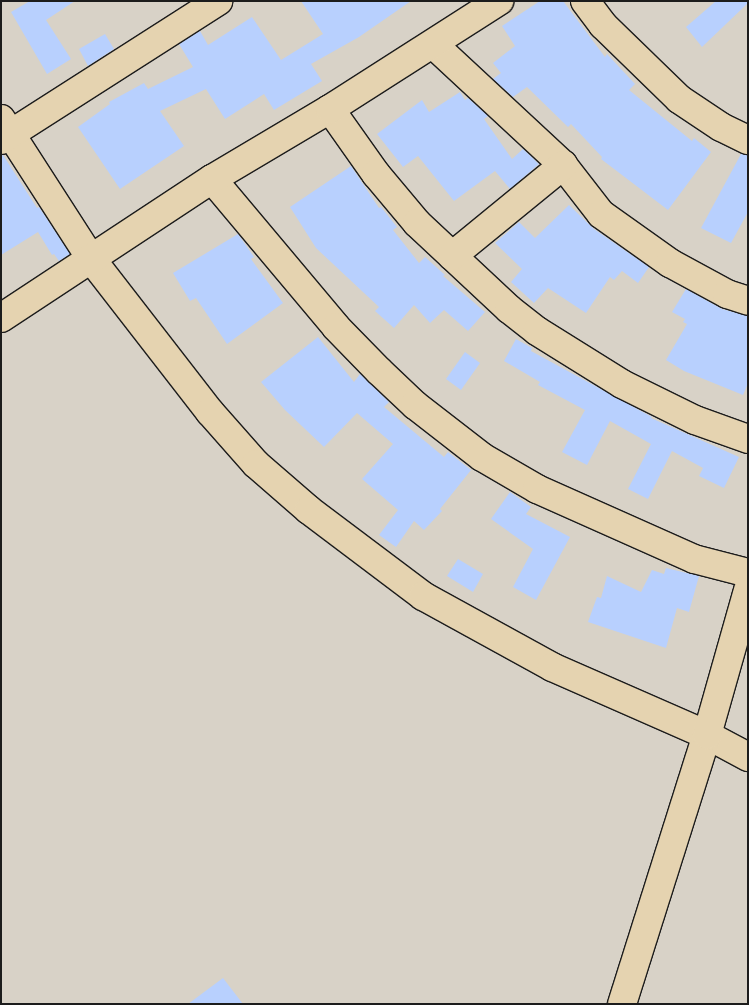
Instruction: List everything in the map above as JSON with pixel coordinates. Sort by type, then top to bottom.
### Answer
[{"type":"street","points":[[218,1],[4,131],[92,260],[210,412],[256,464],[366,556],[423,596],[552,667],[707,735],[748,757]]},
{"type":"street","points":[[1,318],[92,260],[212,179],[434,45],[500,1]]},
{"type":"street","points":[[586,1],[603,25],[679,98],[721,127],[748,140]]},
{"type":"street","points":[[434,45],[563,165],[602,214],[670,263],[727,294],[748,301]]},
{"type":"street","points":[[330,109],[397,199],[452,256],[509,309],[537,331],[614,379],[695,420],[748,438]]},
{"type":"street","points":[[452,256],[563,165]]},
{"type":"street","points":[[212,179],[336,327],[415,405],[482,458],[537,488],[694,559],[748,573]]},
{"type":"street","points":[[622,1004],[707,735],[748,590]]},
{"type":"building","points":[[30,1],[75,1],[46,20],[71,59],[47,74],[11,12]]},
{"type":"building","points":[[301,1],[411,1],[359,37],[311,64],[322,81],[274,110],[264,94],[225,119],[206,89],[160,111],[184,146],[120,189],[78,127],[110,104],[109,102],[144,83],[148,89],[193,67],[179,44],[200,31],[208,45],[252,17],[281,60],[323,34]]},
{"type":"building","points":[[540,1],[563,1],[605,57],[607,54],[635,84],[629,90],[692,141],[694,138],[711,152],[668,210],[601,159],[602,157],[571,124],[568,127],[527,87],[513,97],[493,79],[501,73],[493,63],[515,46],[502,26]]},
{"type":"building","points":[[716,1],[748,1],[748,3],[702,47],[686,27]]},
{"type":"building","points":[[105,34],[114,49],[88,66],[79,49]]},
{"type":"building","points":[[460,92],[465,100],[468,98],[488,116],[484,119],[512,159],[523,149],[539,164],[510,189],[495,171],[454,201],[418,156],[403,167],[377,134],[422,100],[429,112]]},
{"type":"building","points":[[741,154],[748,155],[748,212],[731,243],[701,228]]},
{"type":"building","points":[[3,155],[37,208],[39,207],[70,254],[59,261],[54,254],[52,255],[38,232],[1,255],[1,156]]},
{"type":"building","points":[[351,166],[379,208],[381,207],[397,227],[393,230],[419,263],[425,257],[445,275],[443,276],[485,312],[468,331],[444,310],[430,323],[414,305],[394,328],[375,311],[379,307],[316,248],[290,207]]},
{"type":"building","points":[[569,205],[594,229],[649,267],[638,283],[622,271],[614,280],[610,277],[586,313],[548,288],[534,303],[511,282],[522,269],[495,243],[519,222],[535,238]]},
{"type":"building","points":[[238,234],[254,257],[251,259],[283,303],[227,344],[196,298],[190,301],[173,273]]},
{"type":"building","points":[[686,289],[722,309],[748,316],[748,383],[743,395],[684,371],[666,360],[687,324],[683,322],[685,319],[672,312]]},
{"type":"building","points":[[318,337],[354,382],[360,374],[389,402],[384,407],[444,457],[448,452],[471,470],[440,509],[442,511],[424,530],[414,521],[396,547],[379,535],[398,510],[362,479],[393,444],[357,413],[324,447],[285,410],[261,382]]},
{"type":"building","points":[[516,339],[532,348],[531,351],[651,418],[739,457],[724,488],[699,476],[703,468],[672,451],[648,499],[628,489],[651,444],[610,421],[587,465],[562,452],[585,410],[538,385],[540,382],[504,361]]},
{"type":"building","points":[[465,352],[480,363],[461,390],[446,379]]},
{"type":"building","points":[[510,492],[531,507],[526,514],[570,537],[536,600],[513,587],[533,549],[491,519]]},
{"type":"building","points":[[458,559],[483,574],[473,592],[447,576]]},
{"type":"building","points":[[666,568],[699,576],[689,612],[677,608],[666,648],[588,622],[597,597],[601,598],[607,576],[641,592],[652,570],[664,574]]},
{"type":"building","points":[[223,978],[243,1004],[188,1004]]}]
